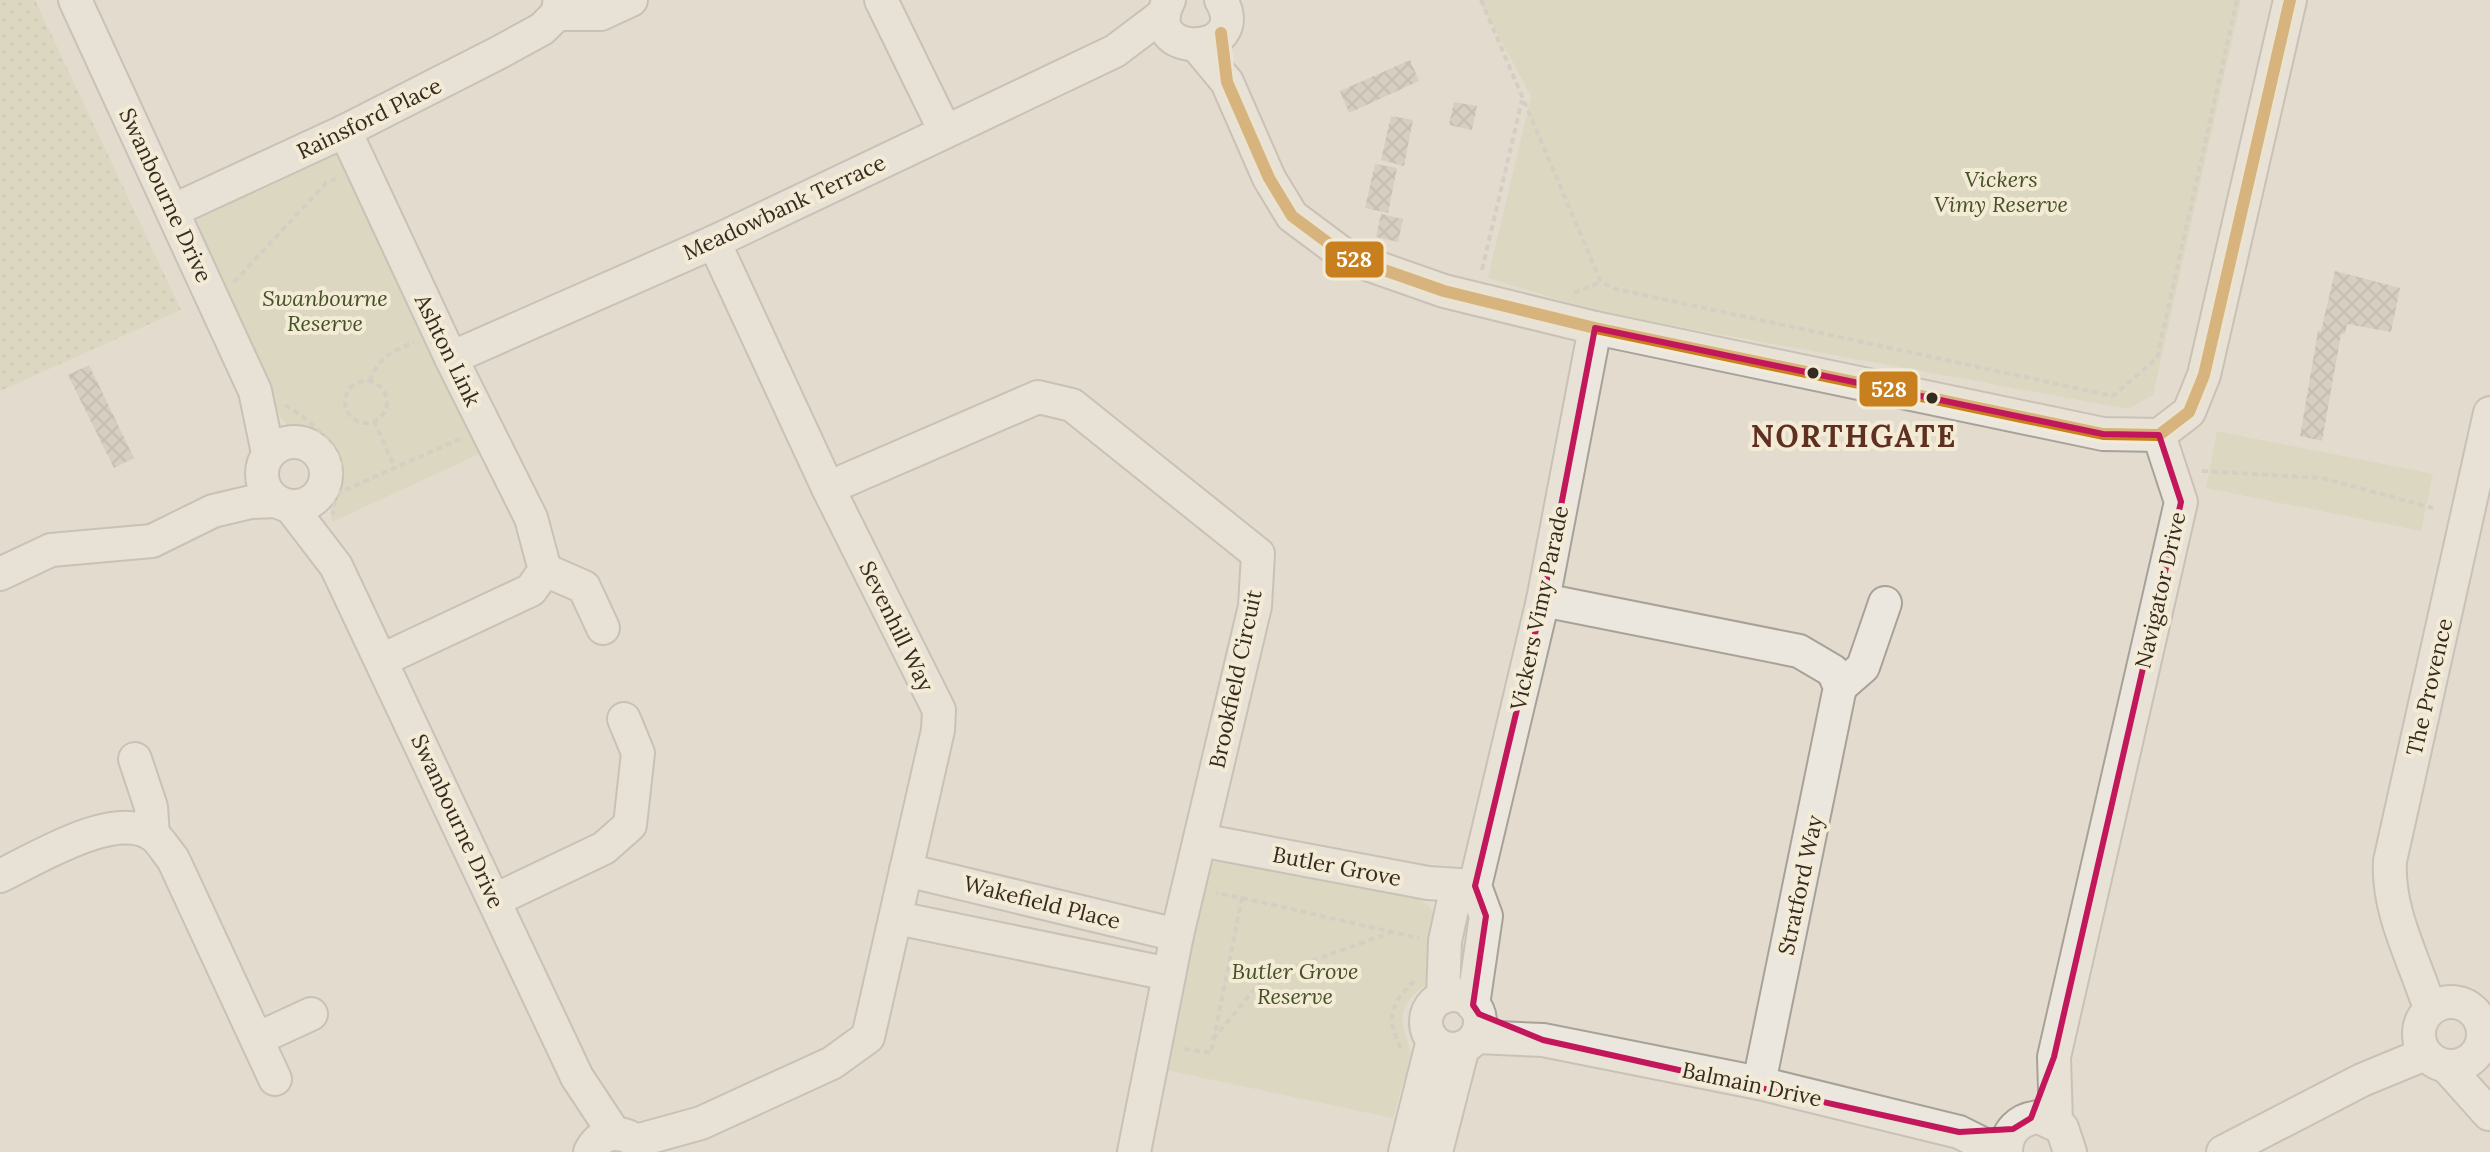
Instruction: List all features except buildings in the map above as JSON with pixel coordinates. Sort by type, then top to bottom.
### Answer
[{"type":"street","name":"Swanbourne Drive","points":[[75,0],[174,210],[267,396],[273,454]]},
{"type":"street","name":"Rainsford Place","points":[[174,210],[345,131],[542,29],[559,7],[601,14],[631,0]]},
{"type":"street","points":[[881,0],[945,131]]},
{"type":"street","points":[[1202,18],[1269,178],[1292,216],[1347,257],[1444,291],[1595,328],[2103,434],[2159,435],[2189,412],[2204,375],[2290,0]]},
{"type":"street","name":"Meadowbank Terrace","points":[[451,358],[714,242],[1115,51],[1202,18]]},
{"type":"street","name":"Ashton Link","points":[[345,131],[451,358],[531,518],[545,570]]},
{"type":"street","name":"Sevenhill Way","points":[[623,1145],[701,1123],[832,1063],[868,1037],[938,730],[939,710],[828,488],[714,242]]},
{"type":"street","name":"Vickers Vimy Parade","points":[[1436,1152],[1486,916],[1475,886],[1543,600],[1595,328]]},
{"type":"street","name":"Brookfield Circuit","points":[[828,488],[1038,397],[1072,405],[1258,554],[1255,606],[1177,935],[1134,1152]]},
{"type":"street","name":"The Provence","points":[[2489,1115],[2458,1029],[2414,959],[2393,905],[2389,885],[2390,861],[2475,549],[2490,413]]},
{"type":"street","name":"Navigator Drive","points":[[2042,1139],[2054,1057],[2181,502],[2159,435]]},
{"type":"street","points":[[0,574],[51,550],[152,541],[213,511],[251,502],[305,499],[326,474],[319,453],[311,445],[273,454],[213,511]]},
{"type":"street","points":[[273,454],[264,487],[305,499]]},
{"type":"street","name":"Swanbourne Drive","points":[[305,499],[577,1077],[623,1145]]},
{"type":"street","points":[[382,660],[531,590],[545,570],[584,587],[603,628]]},
{"type":"street","points":[[1543,600],[1799,651],[1833,671],[1840,687],[1863,667],[1885,603]]},
{"type":"street","name":"Stratford Way","points":[[1759,1083],[1840,687]]},
{"type":"street","points":[[495,900],[604,848],[630,825],[638,753],[624,719]]},
{"type":"street","points":[[135,759],[151,807],[153,835]]},
{"type":"street","points":[[0,876],[102,830],[130,827],[153,835],[173,859],[275,1079]]},
{"type":"street","name":"Butler Grove","points":[[1200,840],[1428,883],[1475,886]]},
{"type":"street","name":"Wakefield Place","points":[[906,870],[1177,935]]},
{"type":"street","name":"Vickers Vimy Parade","points":[[1405,1152],[1461,1023],[1445,941],[1453,904],[1475,886]]},
{"type":"street","name":"Wakefield Place","points":[[897,918],[1169,974]]},
{"type":"street","points":[[257,1039],[311,1014]]},
{"type":"street","name":"Balmain Drive","points":[[1461,1023],[1759,1083],[1959,1132],[2042,1139]]},
{"type":"street","points":[[2223,1152],[2458,1029]]},
{"type":"path","points":[[1481,0],[1601,282],[1616,289],[2113,396],[2157,358],[2237,0]]},
{"type":"path","points":[[1481,273],[1522,97]]},
{"type":"path","points":[[227,289],[326,183],[347,173]]},
{"type":"path","points":[[1574,293],[1601,282]]},
{"type":"path","points":[[370,382],[375,365],[383,356],[424,338]]},
{"type":"path","points":[[370,382],[380,387],[386,399],[384,412],[374,421],[355,420],[345,403],[354,385],[370,382]]},
{"type":"path","points":[[267,396],[306,416],[326,439],[342,468],[305,499]]},
{"type":"path","points":[[374,421],[395,468]]},
{"type":"path","points":[[305,499],[395,468],[470,434]]},
{"type":"path","points":[[2202,471],[2322,478],[2433,508]]},
{"type":"path","points":[[305,499],[332,513],[336,522]]},
{"type":"path","points":[[1207,891],[1445,941]]},
{"type":"path","points":[[1155,1043],[1211,1053],[1242,898]]},
{"type":"path","points":[[1213,1039],[1258,985],[1270,976],[1392,932]]},
{"type":"path","points":[[1400,1062],[1403,1050],[1390,1027],[1396,998],[1416,978]]},
{"type":"highlighted area","points":[[1595,328],[2103,434],[2159,435],[2181,502],[2054,1057],[2031,1118],[2013,1129],[1959,1132],[1543,1040],[1479,1014],[1473,1005],[1486,916],[1475,886],[1543,600]]},
{"type":"green space","points":[[0,0],[35,0],[181,310],[0,391]]},
{"type":"green space","name":"Vickers Vimy Reserve","points":[[1479,0],[2241,0],[2153,395],[2128,409],[1599,312],[1488,278],[1531,96]]},
{"type":"green space","name":"Swanbourne Reserve","points":[[331,151],[346,157],[486,451],[332,522],[331,457],[318,440],[289,426],[281,418],[195,234],[197,213]]},
{"type":"green space","points":[[2217,431],[2433,474],[2421,531],[2206,488]]},
{"type":"green space","name":"Butler Grove Reserve","points":[[1217,860],[1417,897],[1430,907],[1435,917],[1428,983],[1406,1005],[1403,1015],[1414,1073],[1403,1082],[1393,1118],[1161,1069],[1209,866]]},
{"type":"transit line","name":"528","points":[[2159,435],[2189,412],[2204,375],[2290,0]]},
{"type":"transit line","name":"528","points":[[1221,33],[1227,82],[1269,178],[1292,216],[1347,257],[1444,291],[1595,328],[2103,434],[2159,435]]},
{"type":"district","name":"NORTHGATE","points":[[1854,436]]}]
